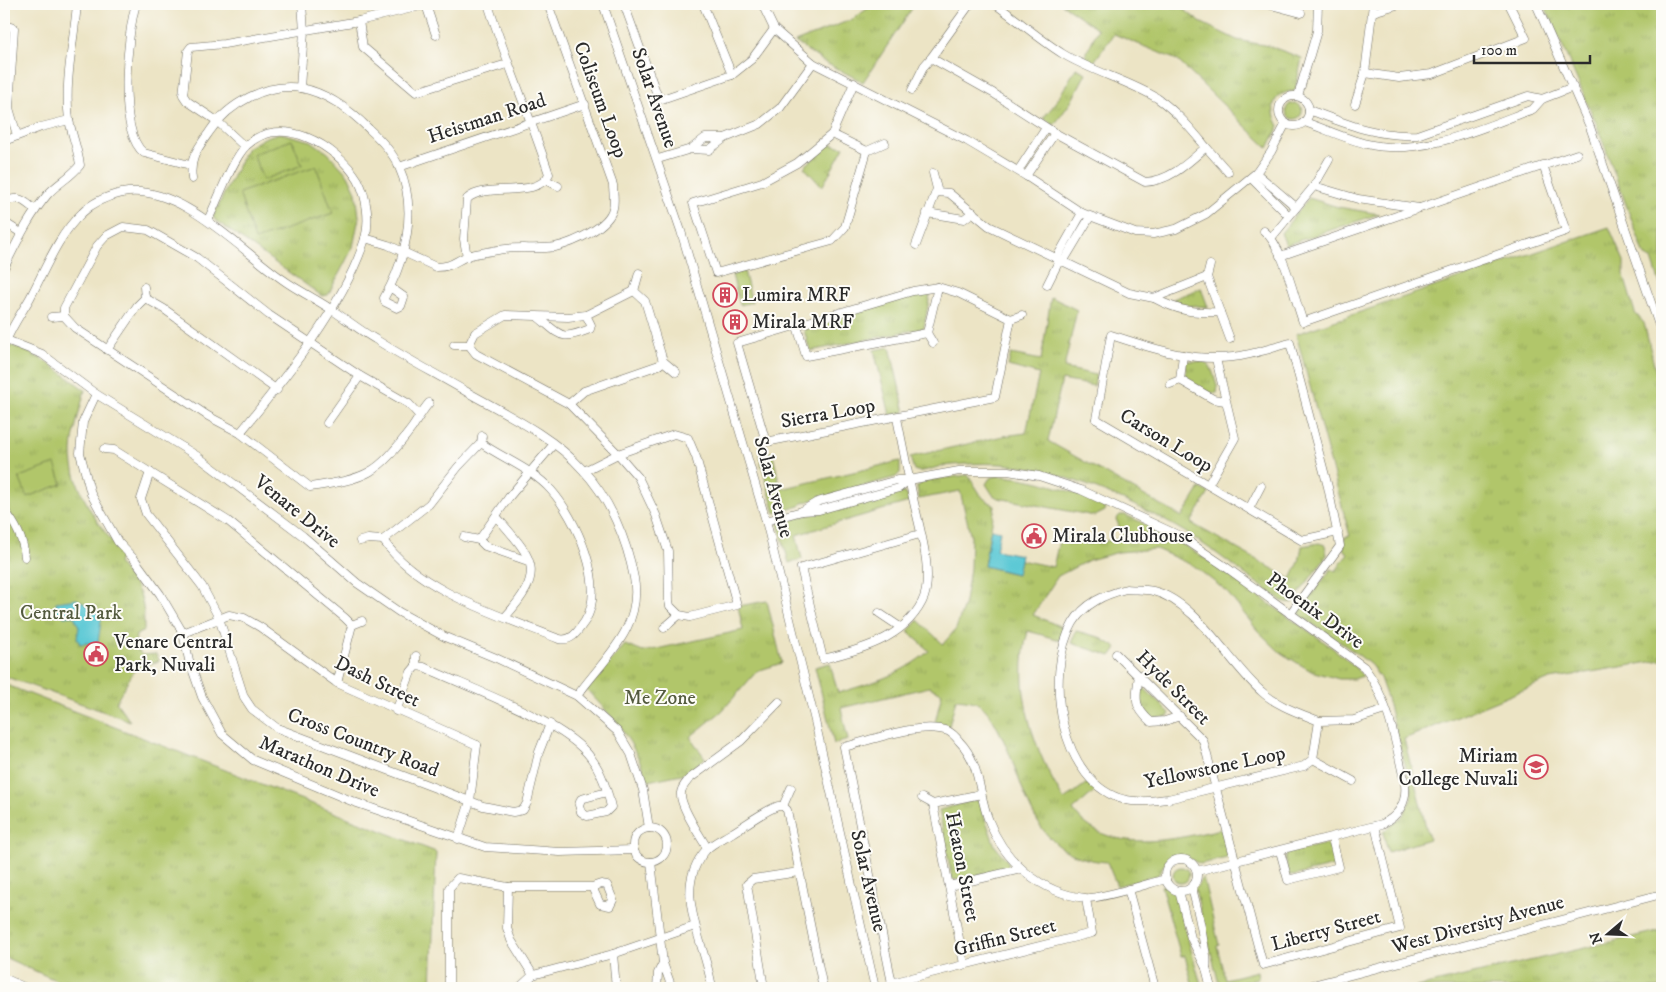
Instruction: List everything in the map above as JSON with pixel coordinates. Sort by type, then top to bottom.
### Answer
[{"type":"street","points":[[4,268],[21,233],[35,210],[49,193],[80,165],[70,120],[70,60],[78,4]]},
{"type":"street","points":[[136,4],[128,46],[126,98],[130,125],[139,150],[144,153],[190,164]]},
{"type":"street","points":[[300,88],[304,30],[302,4]]},
{"type":"street","points":[[245,147],[217,121],[186,101],[183,95],[188,51],[191,47],[224,44],[359,21],[428,4],[436,36]]},
{"type":"street","points":[[365,238],[404,252],[436,267],[456,264],[467,256],[464,239],[467,199],[470,196],[492,191],[533,187],[546,180],[548,174],[531,122],[507,64],[488,4]]},
{"type":"street","name":"Coliseum Loop","points":[[467,256],[498,250],[556,246],[579,239],[598,228],[613,210],[613,185],[548,4]]},
{"type":"street","name":"Solar Avenue","points":[[603,4],[658,159],[707,316],[766,521],[816,721],[875,988]]},
{"type":"street","points":[[624,4],[659,100],[732,75],[752,59],[774,29]]},
{"type":"street","points":[[703,4],[732,75]]},
{"type":"street","points":[[762,4],[774,29],[813,63],[959,137],[1026,176],[1082,214],[1135,233],[1154,234],[1176,229],[1206,214],[1254,176],[1271,152],[1286,124]]},
{"type":"street","points":[[912,90],[924,66],[970,4]]},
{"type":"street","points":[[995,4],[1062,54],[1095,71],[1127,82],[1157,98],[1178,114],[1228,172]]},
{"type":"street","points":[[1267,4],[1301,13]]},
{"type":"street","points":[[1298,96],[1317,31],[1318,4]]},
{"type":"street","points":[[1354,104],[1365,73],[1373,8],[1400,4]]},
{"type":"street","points":[[1365,73],[1399,78],[1432,74],[1526,38],[1509,4]]},
{"type":"street","points":[[1536,4],[1573,87],[1618,204],[1662,334]]},
{"type":"street","points":[[359,21],[363,47],[416,92],[507,64]]},
{"type":"street","points":[[4,25],[14,28],[9,108],[17,135]]},
{"type":"street","points":[[931,58],[993,93],[1054,133],[1145,182],[1158,182],[1184,167],[1206,147]]},
{"type":"street","points":[[658,159],[691,149],[709,150],[725,138],[760,124],[780,108],[813,63]]},
{"type":"street","points":[[854,83],[832,134],[797,162],[780,174],[762,182],[693,203],[716,273],[832,241],[845,227],[867,151],[884,143]]},
{"type":"street","points":[[1305,122],[1309,110],[1306,102],[1298,96],[1288,96],[1281,102],[1280,116],[1286,124],[1296,126],[1305,122],[1366,144],[1401,148],[1421,146],[1533,109],[1542,99],[1573,87]]},
{"type":"street","points":[[192,179],[190,164],[217,121],[236,104],[253,95],[278,89],[300,88],[324,96],[353,114],[381,140],[399,166],[406,194],[408,214],[404,252],[390,287]]},
{"type":"street","points":[[1309,110],[1367,131],[1399,136],[1417,135],[1528,96],[1542,99]]},
{"type":"street","name":"Heistman Road","points":[[399,166],[585,104]]},
{"type":"street","points":[[4,141],[17,135],[70,120]]},
{"type":"street","points":[[1018,171],[1046,128]]},
{"type":"street","points":[[208,220],[245,147],[265,135],[280,131],[294,132],[310,138],[332,153],[357,179],[365,196],[367,215],[365,238],[331,309],[277,390],[240,433]]},
{"type":"street","points":[[1026,176],[1054,133]]},
{"type":"street","points":[[832,134],[867,151]]},
{"type":"street","points":[[691,149],[705,138],[725,138]]},
{"type":"street","points":[[1280,256],[1577,154]]},
{"type":"street","points":[[1272,237],[1314,186],[1329,160]]},
{"type":"street","points":[[1264,231],[1272,237],[1303,322],[1566,231],[1543,165]]},
{"type":"street","points":[[916,244],[937,192],[934,173]]},
{"type":"street","points":[[1254,176],[1296,208]]},
{"type":"street","points":[[1254,176],[1289,216]]},
{"type":"street","points":[[546,180],[558,186]]},
{"type":"street","points":[[1314,186],[1358,198],[1420,209]]},
{"type":"street","points":[[937,192],[949,193],[989,226],[1129,293],[1154,298],[1174,309],[1199,313],[1220,312]]},
{"type":"street","points":[[5,342],[63,236],[82,212],[95,203],[124,193],[152,194],[208,220],[282,280],[331,309],[373,338],[553,444],[584,470],[602,494],[616,520],[628,552],[634,581],[634,603],[628,629],[577,696]]},
{"type":"street","points":[[4,204],[9,200],[17,198],[25,201],[35,210]]},
{"type":"street","points":[[928,213],[964,219],[973,212]]},
{"type":"street","points":[[1047,285],[1082,214]]},
{"type":"street","points":[[1059,260],[1090,217]]},
{"type":"street","points":[[4,222],[21,233]]},
{"type":"street","points":[[418,414],[408,404],[360,376],[269,315],[197,258],[148,230],[123,227],[106,236],[97,246],[64,308],[64,316],[75,328],[208,416],[240,433],[310,487],[348,481],[370,473],[387,460],[415,424],[418,414],[429,403]]},
{"type":"street","points":[[1210,265],[1207,277],[1230,338]]},
{"type":"street","points":[[469,345],[475,332],[505,315],[568,317],[586,314],[634,291],[639,273]]},
{"type":"street","points":[[1154,298],[1207,277]]},
{"type":"street","points":[[144,287],[145,298]]},
{"type":"street","points":[[933,344],[927,333],[938,288]]},
{"type":"street","name":"Sierra Loop","points":[[995,397],[898,418],[766,442],[737,343],[913,291],[938,288],[958,293],[1011,320]]},
{"type":"street","points":[[634,291],[645,301],[663,361],[676,372]]},
{"type":"street","points":[[107,350],[136,306],[145,298]]},
{"type":"street","points":[[145,298],[164,309],[277,390]]},
{"type":"street","points":[[536,315],[562,336],[570,337],[590,329],[591,325],[586,314]]},
{"type":"street","points":[[1000,406],[995,397],[1011,320],[1022,315]]},
{"type":"street","points":[[51,317],[64,316]]},
{"type":"street","points":[[797,326],[806,356],[927,333]]},
{"type":"street","name":"Carson Loop","points":[[1290,614],[1340,546],[1338,532],[1324,469],[1290,343],[1236,357],[1216,358],[1183,356],[1112,335],[1096,419],[1301,540],[1338,532]]},
{"type":"street","name":"Venare Drive","points":[[5,342],[42,354],[96,394],[196,456],[240,487],[303,536],[357,583],[399,612],[445,637],[496,658],[577,696],[618,732],[631,754],[643,790],[649,828]]},
{"type":"street","points":[[454,344],[469,345],[476,354],[569,404],[638,477],[656,515],[668,551],[670,571],[669,601],[679,615]]},
{"type":"street","points":[[1180,380],[1183,356]]},
{"type":"street","points":[[1208,485],[1235,438],[1216,358]]},
{"type":"street","points":[[569,404],[584,391],[659,365],[663,361]]},
{"type":"street","points":[[328,423],[360,376]]},
{"type":"street","points":[[1180,380],[1214,399],[1225,401]]},
{"type":"street","points":[[1170,384],[1180,380]]},
{"type":"street","name":"Marathon Drive","points":[[96,394],[83,422],[80,453],[91,494],[118,542],[135,560],[160,594],[183,633],[189,660],[213,719],[222,734],[253,760],[354,802],[485,847],[531,851],[634,850]]},
{"type":"street","name":"Sierra Loop","points":[[898,418],[926,564],[923,601],[900,627],[878,643],[823,659],[801,568],[920,534]]},
{"type":"street","points":[[1087,423],[1096,419]]},
{"type":"street","points":[[584,470],[618,454],[674,434],[688,438],[696,457],[737,605],[690,616],[679,615],[664,628]]},
{"type":"street","points":[[360,541],[368,539],[383,540],[429,504],[481,440],[531,472],[551,490],[576,527],[589,565],[592,584],[592,604],[586,620],[573,637],[566,641],[444,590],[409,568],[383,540]]},
{"type":"street","points":[[479,540],[553,444]]},
{"type":"street","points":[[104,449],[114,450],[228,521],[352,626]]},
{"type":"street","name":"Phoenix Drive","points":[[766,521],[802,511],[819,510],[899,488],[909,480],[959,470],[1008,471],[1039,476],[1081,490],[1180,536],[1364,668],[1377,688],[1385,710],[1406,796],[1395,816],[1388,822],[1332,838],[1197,871]]},
{"type":"street","name":"Cross Country Road","points":[[150,472],[141,499],[146,514],[202,586],[219,618],[242,691],[252,710],[277,728],[483,806],[513,812],[523,810],[539,752],[550,724]]},
{"type":"street","points":[[1248,509],[1261,486]]},
{"type":"street","points":[[4,510],[22,538],[25,557]]},
{"type":"street","points":[[496,516],[518,542],[528,561],[532,579],[517,604],[505,617]]},
{"type":"street","points":[[464,536],[479,540],[485,546],[528,561]]},
{"type":"street","name":"Yellowstone Loop","points":[[1319,721],[1313,759],[1304,766],[1168,798],[1147,801],[1126,800],[1105,791],[1076,762],[1065,732],[1060,700],[1060,668],[1066,637],[1074,622],[1086,607],[1104,595],[1126,589],[1153,591],[1182,605],[1208,630],[1239,670],[1263,693],[1284,706],[1319,721],[1354,720],[1385,710]]},
{"type":"street","points":[[878,613],[900,627]]},
{"type":"street","name":"Dash Street","points":[[183,633],[219,618],[229,616],[244,618],[260,627],[337,684],[396,711],[481,744],[470,801],[458,839]]},
{"type":"street","points":[[352,626],[362,622]]},
{"type":"street","points":[[337,684],[352,626]]},
{"type":"street","name":"Hyde Street","points":[[1116,654],[1139,674],[1203,740],[1236,862]]},
{"type":"street","points":[[396,711],[411,672],[416,666],[416,656]]},
{"type":"street","points":[[416,666],[550,724],[576,743],[590,757],[607,792]]},
{"type":"street","points":[[1139,674],[1136,697],[1139,712],[1151,722],[1165,721],[1180,716]]},
{"type":"street","points":[[707,848],[683,803],[680,794],[683,787],[689,779],[740,741],[779,702]]},
{"type":"street","points":[[892,986],[844,747],[925,727],[950,731],[966,748],[976,768],[989,822],[1005,852],[1021,869],[1040,884],[1086,899],[1166,879]]},
{"type":"street","name":"Yellowstone Loop","points":[[1313,759],[1353,782]]},
{"type":"street","points":[[783,806],[791,788]]},
{"type":"street","name":"Heaton Street","points":[[922,798],[933,804],[981,794]]},
{"type":"street","name":"Heaton Street","points":[[933,804],[964,964]]},
{"type":"street","points":[[712,988],[710,970],[695,926],[690,880],[695,864],[707,848],[770,809],[783,806]]},
{"type":"street","points":[[783,806],[787,810],[823,988]]},
{"type":"street","name":"Liberty Street","points":[[1236,862],[1263,965],[1400,928],[1375,826]]},
{"type":"street","points":[[649,828],[660,831],[664,835],[667,846],[664,855],[650,862],[640,859],[634,850],[636,835],[649,828]]},
{"type":"street","points":[[1280,851],[1288,880],[1340,867],[1332,838]]},
{"type":"street","points":[[1186,860],[1197,871],[1197,880],[1192,888],[1179,891],[1169,886],[1166,879],[1167,868],[1175,861],[1186,860]]},
{"type":"street","points":[[650,862],[663,963],[672,988]]},
{"type":"street","points":[[949,886],[1021,869]]},
{"type":"street","points":[[764,988],[747,884],[754,879],[799,872]]},
{"type":"street","points":[[448,988],[449,888],[458,878],[508,887],[592,887]]},
{"type":"street","points":[[508,887],[507,928],[511,940],[533,975]]},
{"type":"street","points":[[1192,888],[1204,934],[1204,944],[1208,958],[1206,968]]},
{"type":"street","points":[[1128,889],[1155,988]]},
{"type":"street","points":[[1179,891],[1191,938],[1206,968],[1211,988]]},
{"type":"street","name":"West Diversity Avenue","points":[[1301,988],[1662,894]]},
{"type":"street","name":"Griffin Street","points":[[892,986],[964,964],[1092,933],[1086,899]]},
{"type":"street","points":[[518,988],[533,975],[613,954],[695,926]]},
{"type":"street","points":[[613,954],[616,988]]},
{"type":"street","points":[[657,988],[658,973],[663,963]]},
{"type":"street","points":[[4,978],[26,988]]},
{"type":"green space","points":[[874,4],[915,4],[863,82],[824,62],[795,42],[853,19]]},
{"type":"green space","points":[[1062,4],[1177,4],[1200,22],[1237,40],[1269,46],[1302,58],[1295,91],[1281,94],[1275,102],[1274,113],[1279,126],[1268,148],[1177,60],[1114,34],[1093,63],[1084,58],[1098,29]]},
{"type":"green space","points":[[1544,4],[1662,4],[1662,290],[1652,259],[1645,256],[1596,123]]},
{"type":"green space","points":[[1076,68],[1086,73],[1071,102],[1054,125],[1043,118],[1055,104]]},
{"type":"green space","points":[[1294,103],[1302,111],[1294,119],[1286,111]]},
{"type":"green space","points":[[280,133],[311,141],[328,153],[348,175],[356,192],[359,217],[353,247],[328,295],[322,296],[215,220],[213,216],[247,148],[266,137]]},
{"type":"green space","points":[[292,140],[302,165],[263,180],[253,154]]},
{"type":"green space","points":[[829,144],[844,147],[822,187],[804,167]]},
{"type":"green space","points":[[316,166],[333,213],[255,240],[239,193]]},
{"type":"green space","points":[[1309,198],[1338,207],[1379,214],[1286,245],[1281,233]]},
{"type":"green space","points":[[1609,227],[1624,261],[1624,276],[1635,313],[1644,323],[1662,398],[1662,660],[1550,679],[1404,739],[1429,839],[1388,852],[1383,832],[1402,817],[1411,800],[1411,787],[1380,678],[1371,665],[1302,617],[1299,612],[1331,569],[1336,571],[1348,553],[1343,549],[1345,537],[1350,536],[1296,334]]},
{"type":"green space","points":[[744,271],[752,302],[740,305],[732,275]]},
{"type":"green space","points":[[1201,288],[1208,307],[1184,305],[1173,299]]},
{"type":"green space","points":[[913,294],[930,294],[924,328],[810,351],[804,330],[857,310]]},
{"type":"green space","points":[[1051,297],[1077,310],[1064,368],[1096,375],[1094,386],[1062,380],[1048,441],[1182,517],[1200,488],[1209,493],[1191,523],[1291,579],[1299,562],[1302,546],[1319,543],[1325,545],[1327,555],[1292,603],[1282,601],[1193,537],[1176,527],[1135,505],[1067,478],[1046,471],[1016,465],[953,465],[924,471],[914,470],[910,457],[1003,436],[1026,433],[1039,374],[1008,366],[1011,354],[1041,360]]},
{"type":"green space","name":"Central Park","points":[[10,345],[40,358],[85,390],[72,451],[76,478],[88,506],[104,531],[122,553],[118,563],[140,594],[144,631],[136,635],[135,647],[142,655],[156,654],[159,661],[135,669],[116,702],[130,721],[4,676],[4,359],[5,350]]},
{"type":"green space","points":[[890,347],[905,412],[890,415],[874,350]]},
{"type":"green space","points":[[1186,362],[1204,362],[1209,365],[1217,385],[1217,393],[1211,393],[1186,380]]},
{"type":"green space","points":[[772,452],[781,489],[900,461],[900,473],[896,477],[802,503],[800,506],[775,513],[759,455]]},
{"type":"green space","points":[[55,464],[62,484],[27,497],[19,477]]},
{"type":"green space","points":[[968,475],[983,498],[995,506],[984,566],[1016,574],[1020,560],[1053,567],[1059,541],[1090,544],[1124,538],[1116,519],[1120,515],[1125,515],[1167,535],[1206,559],[1335,650],[1363,676],[1354,679],[1339,679],[1311,671],[1281,653],[1258,631],[1226,591],[1194,566],[1156,549],[1119,552],[1089,560],[1058,576],[1033,615],[1064,628],[1060,640],[1028,631],[1023,675],[1024,697],[1035,740],[1043,761],[1064,800],[1087,783],[1096,790],[1073,810],[1087,825],[1104,834],[1122,839],[1142,841],[1163,840],[1221,829],[1228,852],[1227,858],[1200,864],[1182,855],[1174,856],[1167,860],[1158,875],[1117,886],[1107,862],[1081,857],[1060,847],[1045,833],[1034,815],[999,731],[985,709],[974,702],[956,699],[949,726],[935,723],[942,693],[929,687],[841,708],[848,740],[834,744],[815,667],[830,663],[838,693],[874,682],[897,672],[929,651],[908,631],[918,620],[943,644],[956,629],[965,602],[970,568],[971,537],[960,491],[919,499],[917,487],[924,481]]},
{"type":"green space","points":[[997,476],[1025,479],[1065,490],[1103,504],[1105,511],[1095,516],[998,498],[993,495],[986,484],[990,478]]},
{"type":"green space","points":[[901,491],[907,495],[909,502],[796,535],[802,559],[789,563],[778,523]]},
{"type":"green space","name":"Me Zone","points":[[767,601],[782,663],[757,671],[722,711],[690,737],[705,758],[686,773],[648,781],[636,753],[623,731],[586,689],[625,645],[643,652],[743,630],[738,606]]},
{"type":"green space","points":[[1076,631],[1099,637],[1117,648],[1111,656],[1071,643]]},
{"type":"green space","points":[[4,684],[436,852],[431,988],[73,988],[4,957]]},
{"type":"green space","points":[[1144,688],[1170,713],[1168,717],[1152,719],[1144,715],[1139,699]]},
{"type":"green space","points":[[975,800],[979,801],[995,846],[1009,863],[1007,868],[957,880],[952,879],[939,810]]},
{"type":"green space","points":[[1326,844],[1330,847],[1335,863],[1334,866],[1293,876],[1289,875],[1285,858],[1287,853]]},
{"type":"green space","points":[[1178,867],[1184,867],[1189,872],[1187,881],[1178,883],[1173,878],[1173,872]]},
{"type":"green space","points":[[1203,877],[1225,979],[1257,971],[1258,978],[1220,988],[1195,889]]},
{"type":"green space","points":[[1163,885],[1175,894],[1202,988],[1191,988],[1193,987],[1185,956],[1181,956],[1161,886]]},
{"type":"green space","points":[[1662,930],[1662,988],[1413,988]]},
{"type":"water","points":[[991,529],[1000,531],[996,550],[1021,555],[1017,574],[984,566]]},
{"type":"water","points":[[77,599],[102,615],[98,642],[80,644],[77,638],[79,627],[74,616],[64,617],[56,610],[56,602]]},
{"type":"place","name":"Lumira MRF","points":[[725,295]]},
{"type":"place","name":"Mirala MRF","points":[[735,322]]},
{"type":"place","name":"Mirala Clubhouse","points":[[1034,536]]},
{"type":"place","name":"Venare Central Park, Nuvali","points":[[96,654]]},
{"type":"place","name":"Miriam College Nuvali","points":[[1536,767]]}]
